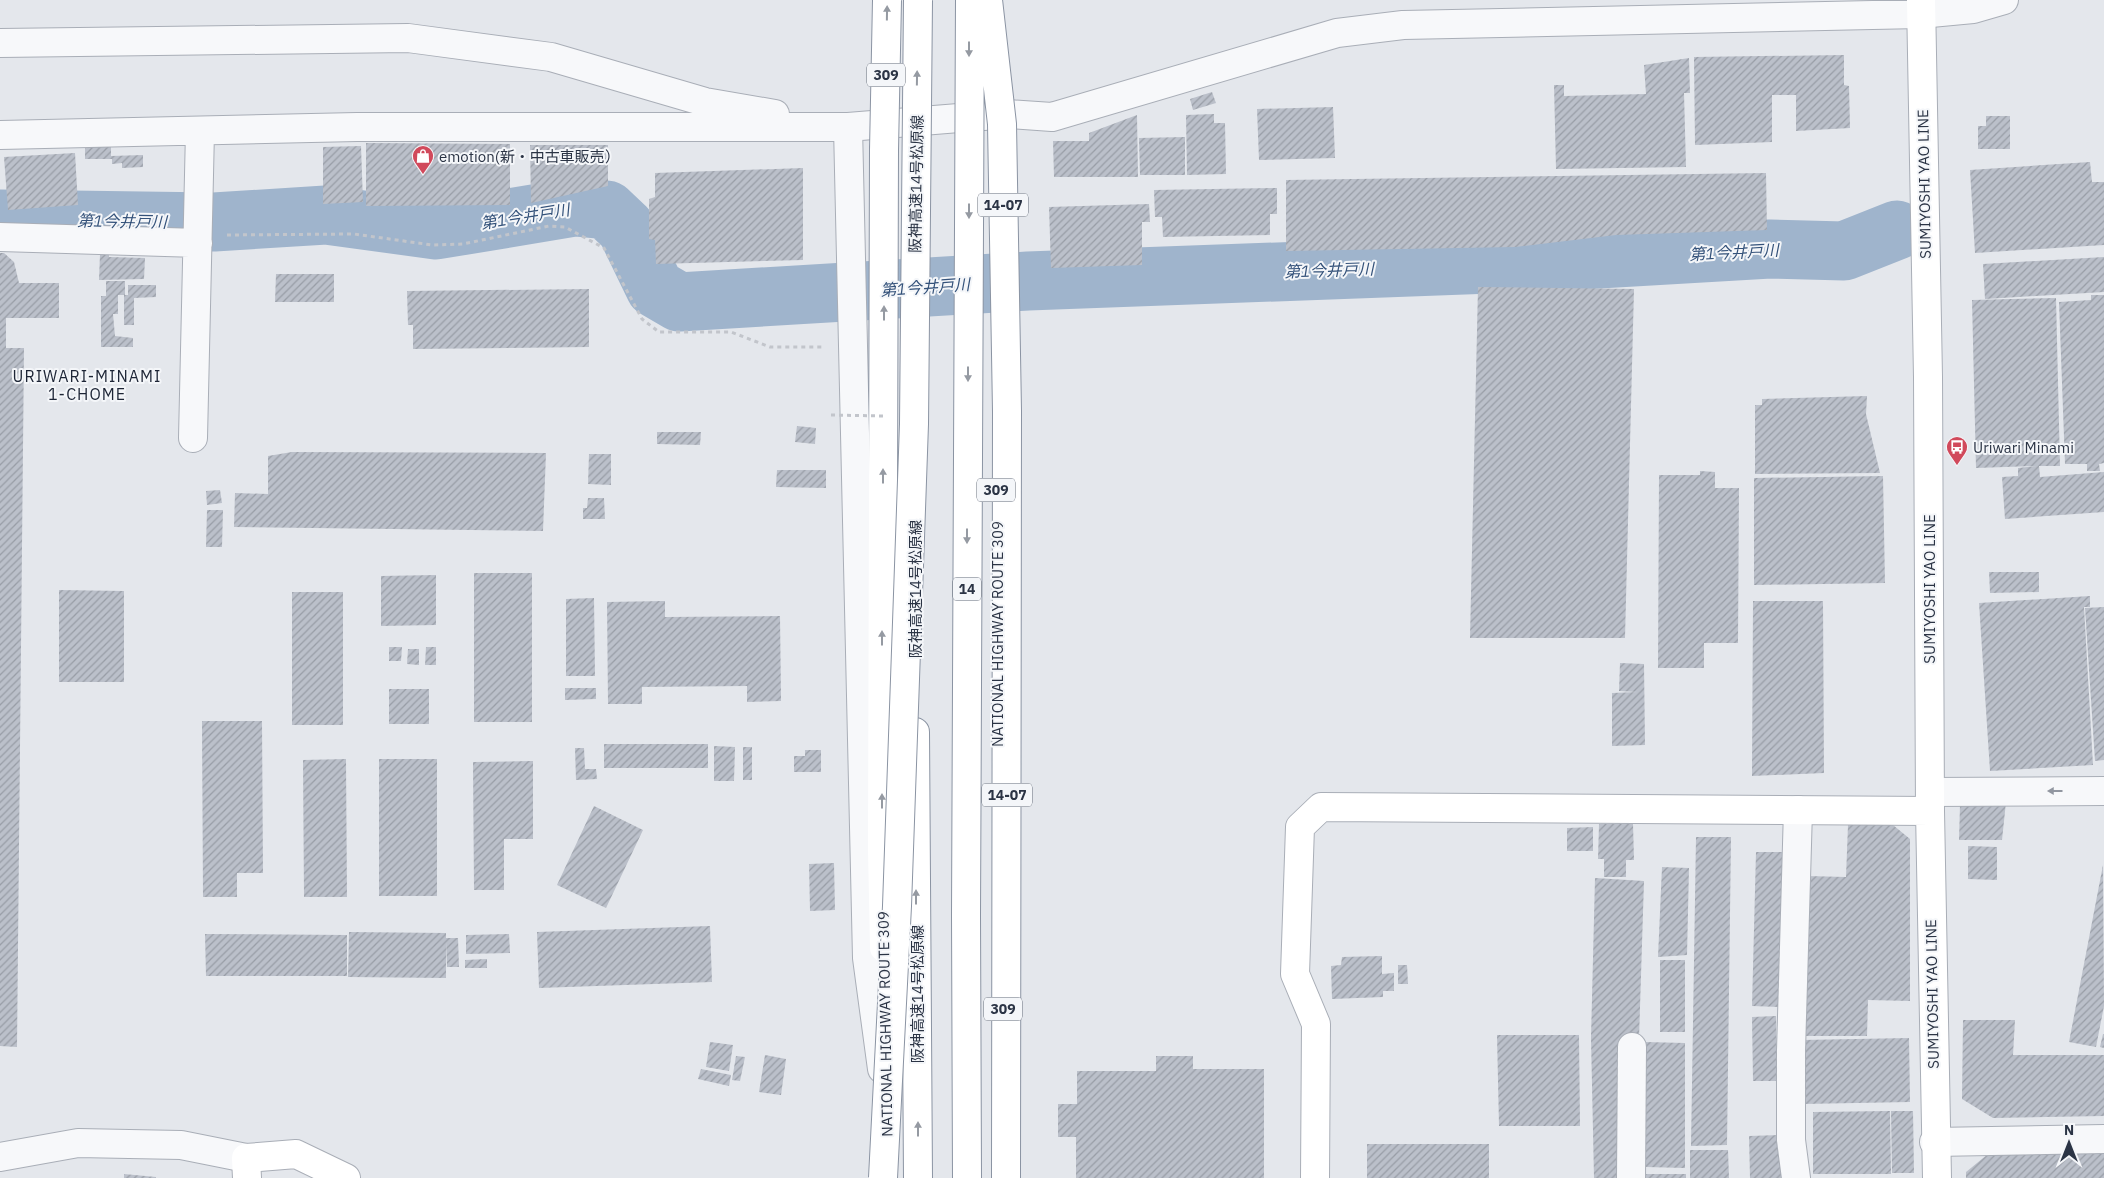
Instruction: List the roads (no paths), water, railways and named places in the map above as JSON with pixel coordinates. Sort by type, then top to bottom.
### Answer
[{"type":"main road","name":"NATIONAL HIGHWAY ROUTE 309","points":[[887,0],[882,850],[889,1178]]},
{"type":"main road","name":"阪神高速14号松原線","points":[[918,0],[914,424],[918,1178]]},
{"type":"main road","name":"14","points":[[967,1178],[966,905],[970,0]]},
{"type":"main road","name":"14-07","points":[[988,0],[1002,124],[1007,411],[1007,1178]]},
{"type":"main road","name":"NATIONAL HIGHWAY ROUTE 309","points":[[992,0],[998,841],[1006,1099]]},
{"type":"main road","name":"SUMIYOSHI YAO LINE","points":[[1921,7],[1928,377],[1934,1142],[1937,1178]]},
{"type":"main road","points":[[883,1178],[897,906],[914,424]]},
{"type":"main road","points":[[1315,1178],[1316,1024],[1295,974],[1300,826],[1321,807],[1798,810],[1930,801]]},
{"type":"main road","points":[[247,1168],[296,1154],[346,1178]]},
{"type":"street","points":[[0,135],[357,127],[848,127],[1008,114],[1052,117],[1338,33],[1403,25],[1921,7],[1973,9],[2004,0]]},
{"type":"street","points":[[0,43],[408,38],[551,57],[706,102],[848,127]]},
{"type":"street","points":[[1008,114],[1018,1178]]},
{"type":"street","points":[[848,127],[867,958],[887,1112]]},
{"type":"street","points":[[193,438],[200,132]]},
{"type":"street","points":[[0,237],[198,237]]},
{"type":"street","points":[[1930,801],[2104,790]]},
{"type":"street","points":[[1796,1178],[1791,1140],[1791,1052],[1798,810]]},
{"type":"street","points":[[1631,1178],[1632,1047]]},
{"type":"street","points":[[1934,1142],[2104,1139]]},
{"type":"street","points":[[0,1157],[78,1143],[181,1145],[247,1168]]},
{"type":"waterway","name":"第1今井戸川","points":[[0,219],[214,222],[326,215],[436,230],[575,207],[607,210],[626,228],[655,288],[679,302],[1028,281],[1548,262],[1770,249],[1844,251],[1897,230]]},
{"type":"place","name":"emotion(新・中古車販売）","points":[[423,175]]},
{"type":"place","name":"Uriwari Minami","points":[[1957,466]]},
{"type":"district","name":"URIWARI-MINAMI 1-CHOME","points":[[87,385]]}]
